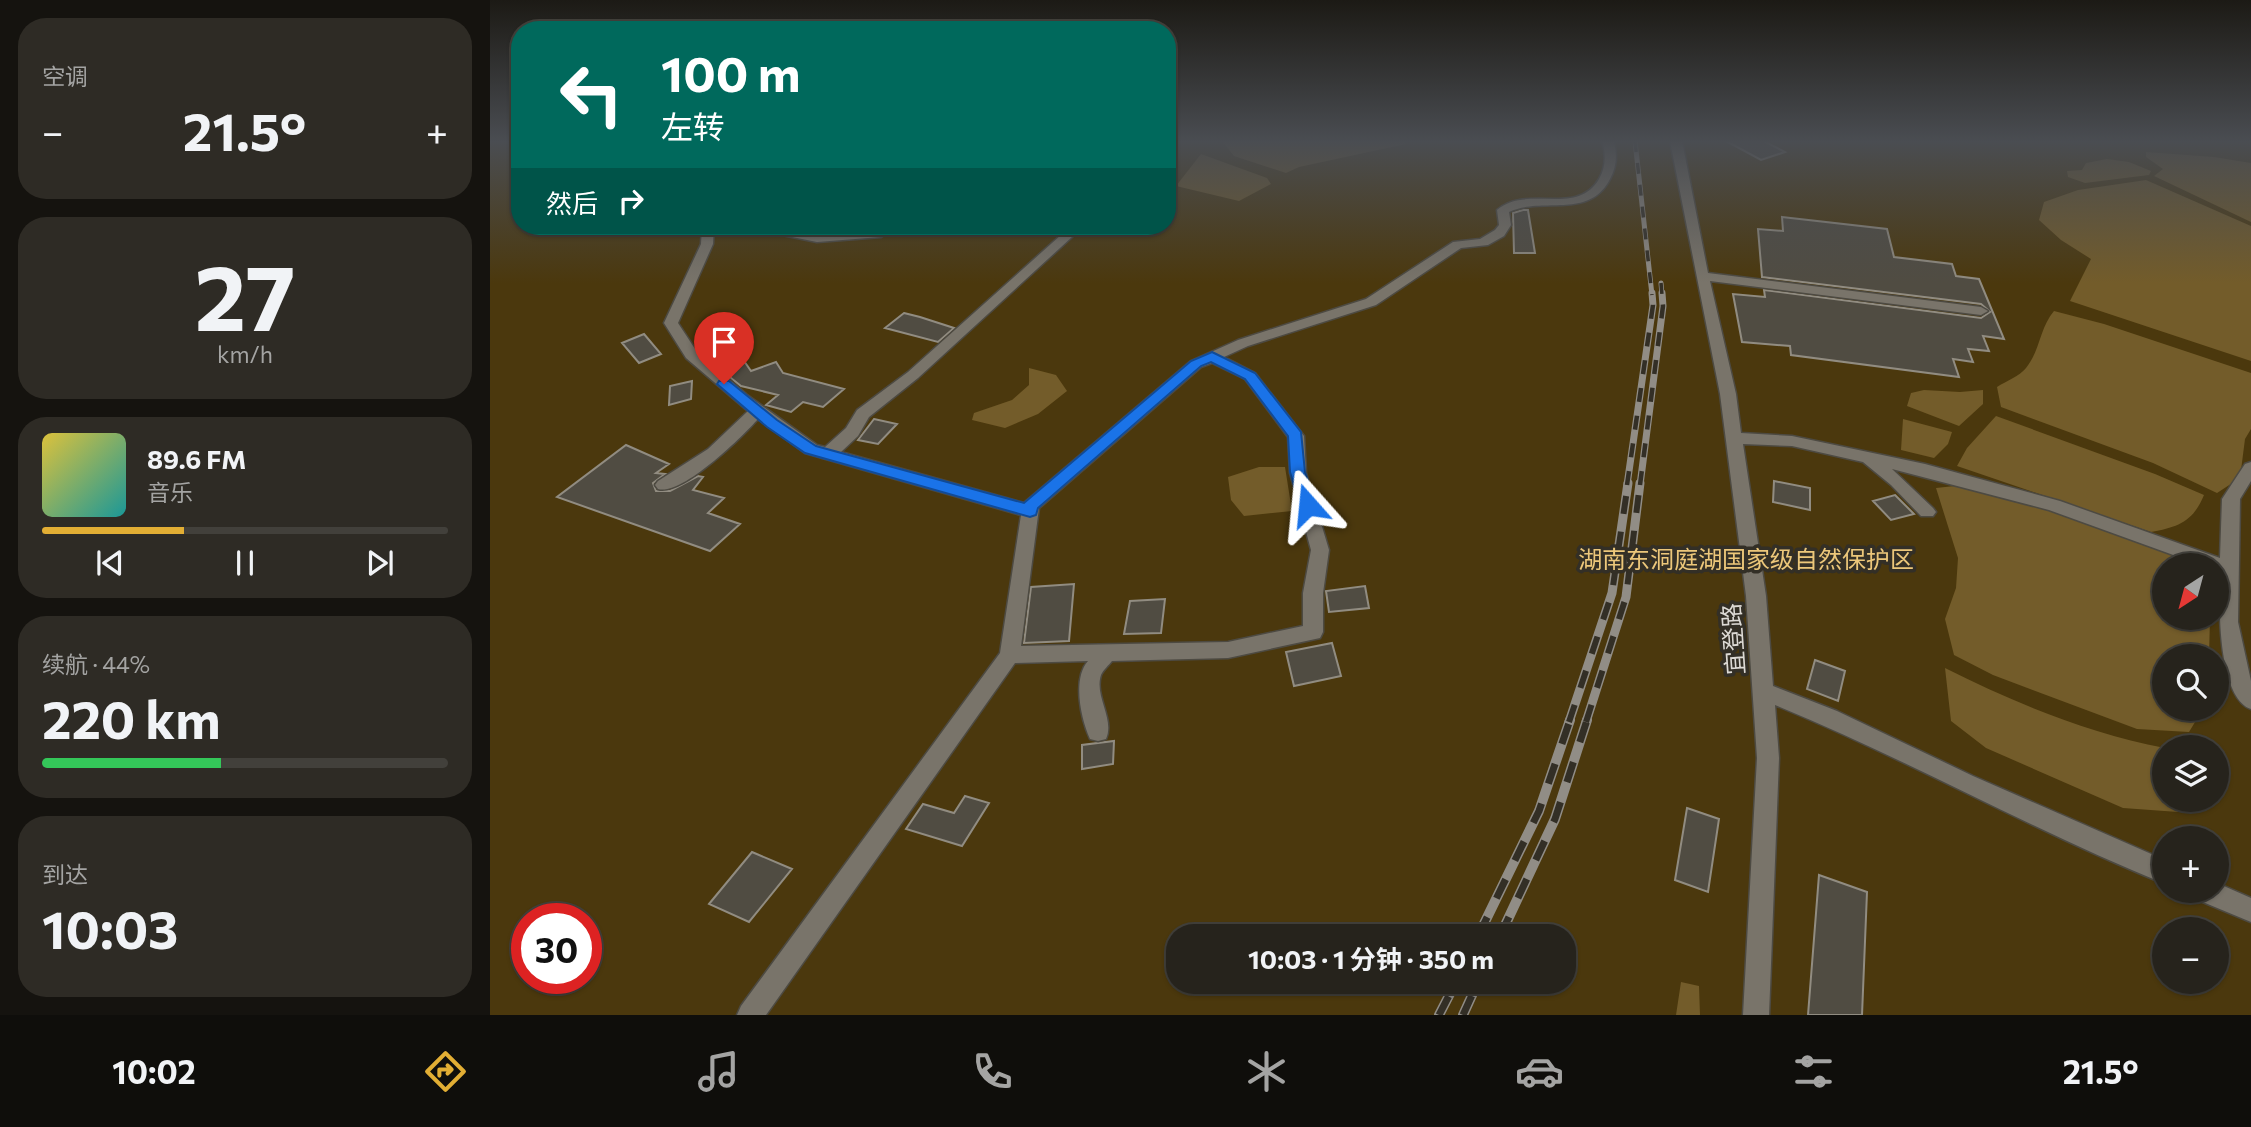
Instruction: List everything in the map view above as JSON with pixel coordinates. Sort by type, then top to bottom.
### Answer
[{"type":"street","points":[[750,1015],[1010,655],[1031,506],[1196,363],[1243,343],[1371,302],[1458,245],[1483,242],[1500,233],[1505,225],[1503,210],[1510,205],[1560,204],[1587,199],[1599,188]]},
{"type":"street","name":"宜登路","points":[[1685,188],[1728,394],[1756,596],[1768,758],[1756,1015]]},
{"type":"street","points":[[708,235],[707,244],[671,323],[691,355],[757,411],[811,449],[1030,511]]},
{"type":"street","points":[[802,235],[817,238],[855,235]]},
{"type":"street","points":[[828,454],[852,432],[863,414],[913,374],[1068,235]]},
{"type":"street","points":[[1702,276],[1981,311]]},
{"type":"street","points":[[1010,655],[1228,650],[1313,632],[1313,593],[1320,550],[1298,472],[1296,436],[1250,376],[1212,356]]},
{"type":"street","points":[[664,485],[691,471],[730,442],[757,411]]},
{"type":"street","points":[[1734,438],[1792,441],[1925,470],[2054,505],[2187,553]]},
{"type":"street","points":[[1867,458],[1897,481],[1927,512]]},
{"type":"street","points":[[2229,553],[2231,499],[2251,468]]},
{"type":"street","points":[[2230,630],[2242,687],[2251,700]]},
{"type":"street","points":[[1098,732],[1090,692],[1091,673],[1106,654]]},
{"type":"street","points":[[1763,691],[1829,718],[1965,783],[2152,866]]},
{"type":"street","points":[[2229,900],[2251,910]]},
{"type":"green space","name":"湖南东洞庭湖国家级自然保护区","points":[[490,188],[511,188],[511,235],[1176,235],[1176,188],[2251,188],[2251,1015],[490,1015]]},
{"type":"shaded area","points":[[1186,188],[1263,188],[1239,201]]},
{"type":"shaded area","points":[[2165,188],[2251,226],[2251,361],[2070,301],[2091,259],[2061,240],[2039,220],[2044,202],[2078,190]]},
{"type":"shaded area","points":[[2180,188],[2251,188],[2251,222]]},
{"type":"shaded area","points":[[2054,311],[2104,324],[2251,373],[2251,429],[2245,439],[2240,478],[2217,493],[2153,463],[2001,407],[1997,387],[2026,368]]},
{"type":"shaded area","points":[[1029,368],[1056,375],[1067,391],[1038,414],[1005,428],[972,420],[974,413],[1012,400],[1029,385]]},
{"type":"shaded area","points":[[1924,390],[1983,390],[1983,404],[1959,426],[1907,406],[1911,393]]},
{"type":"shaded area","points":[[1996,416],[2155,474],[2204,495],[2195,511],[2184,522],[2151,532],[1957,466],[1967,448]]},
{"type":"shaded area","points":[[1903,419],[1952,432],[1948,444],[1934,458],[1901,450]]},
{"type":"shaded area","points":[[1259,467],[1285,467],[1292,511],[1244,516],[1231,500],[1228,477]]},
{"type":"shaded area","points":[[1964,485],[2131,536],[2173,553],[2152,553],[2152,630],[2210,630],[2209,644],[2152,644],[2152,721],[2196,721],[2189,732],[2137,729],[1993,675],[1954,655],[1945,619],[1956,588],[1958,558],[1936,488]]},
{"type":"shaded area","points":[[1945,668],[2052,716],[2152,745],[2152,810],[2123,808],[1986,748],[1951,721]]},
{"type":"shaded area","points":[[1681,982],[1699,986],[1700,1015],[1676,1015]]},
{"type":"building","points":[[1528,210],[1535,253],[1514,253],[1513,213]]},
{"type":"building","points":[[1782,217],[1887,229],[1894,257],[1952,264],[1956,276],[1979,279],[2004,339],[1983,336],[1989,351],[1968,349],[1973,362],[1953,359],[1959,377],[1791,355],[1790,346],[1742,342],[1733,294],[1765,297],[1764,290],[1981,318],[1990,312],[1981,304],[1762,277],[1758,229],[1783,231]]},
{"type":"building","points":[[904,313],[954,328],[938,342],[885,328]]},
{"type":"building","points":[[644,334],[661,354],[639,363],[622,343]]},
{"type":"building","points":[[742,358],[751,371],[776,362],[783,373],[844,389],[823,407],[803,402],[791,412],[766,405],[778,395],[741,386],[731,378],[724,365]]},
{"type":"building","points":[[692,381],[691,399],[669,405],[670,386]]},
{"type":"building","points":[[874,419],[897,424],[878,444],[858,440]]},
{"type":"building","points":[[626,445],[669,464],[656,473],[665,474],[653,483],[656,491],[670,491],[698,476],[703,477],[693,490],[724,498],[708,513],[740,524],[710,551],[557,497]]},
{"type":"building","points":[[1774,481],[1810,488],[1810,510],[1773,502]]},
{"type":"building","points":[[1895,495],[1914,514],[1891,520],[1873,501]]},
{"type":"building","points":[[1074,584],[1069,641],[1024,643],[1031,587]]},
{"type":"building","points":[[1365,586],[1369,608],[1329,612],[1326,591]]},
{"type":"building","points":[[1165,599],[1161,633],[1124,634],[1130,601]]},
{"type":"building","points":[[1332,643],[1341,676],[1294,686],[1286,652]]},
{"type":"building","points":[[1815,660],[1845,671],[1838,701],[1807,689]]},
{"type":"building","points":[[1114,741],[1113,764],[1082,769],[1082,745]]},
{"type":"building","points":[[965,796],[989,803],[962,846],[906,829],[923,804],[954,813]]},
{"type":"building","points":[[1687,808],[1719,819],[1708,892],[1675,880]]},
{"type":"building","points":[[752,852],[792,869],[749,922],[709,904]]},
{"type":"building","points":[[1819,875],[1867,892],[1862,1015],[1808,1015]]},
{"type":"railway","points":[[1640,188],[1652,295]]},
{"type":"railway","points":[[1661,283],[1662,295]]},
{"type":"railway","points":[[1627,485],[1653,305],[1652,293]]},
{"type":"railway","points":[[1640,485],[1663,306],[1662,293]]},
{"type":"railway","points":[[1569,722],[1612,593],[1628,483]]},
{"type":"railway","points":[[1586,722],[1626,597],[1640,483]]},
{"type":"railway","points":[[1484,924],[1539,811],[1570,720]]},
{"type":"railway","points":[[1506,924],[1555,819],[1587,720]]},
{"type":"railway","points":[[1439,1015],[1450,994]]},
{"type":"railway","points":[[1463,1015],[1473,994]]},
{"type":"route","points":[[724,384],[772,423],[811,449],[1030,511],[1031,506],[1196,363],[1212,356],[1250,376],[1296,436],[1298,472],[1308,505]]}]
